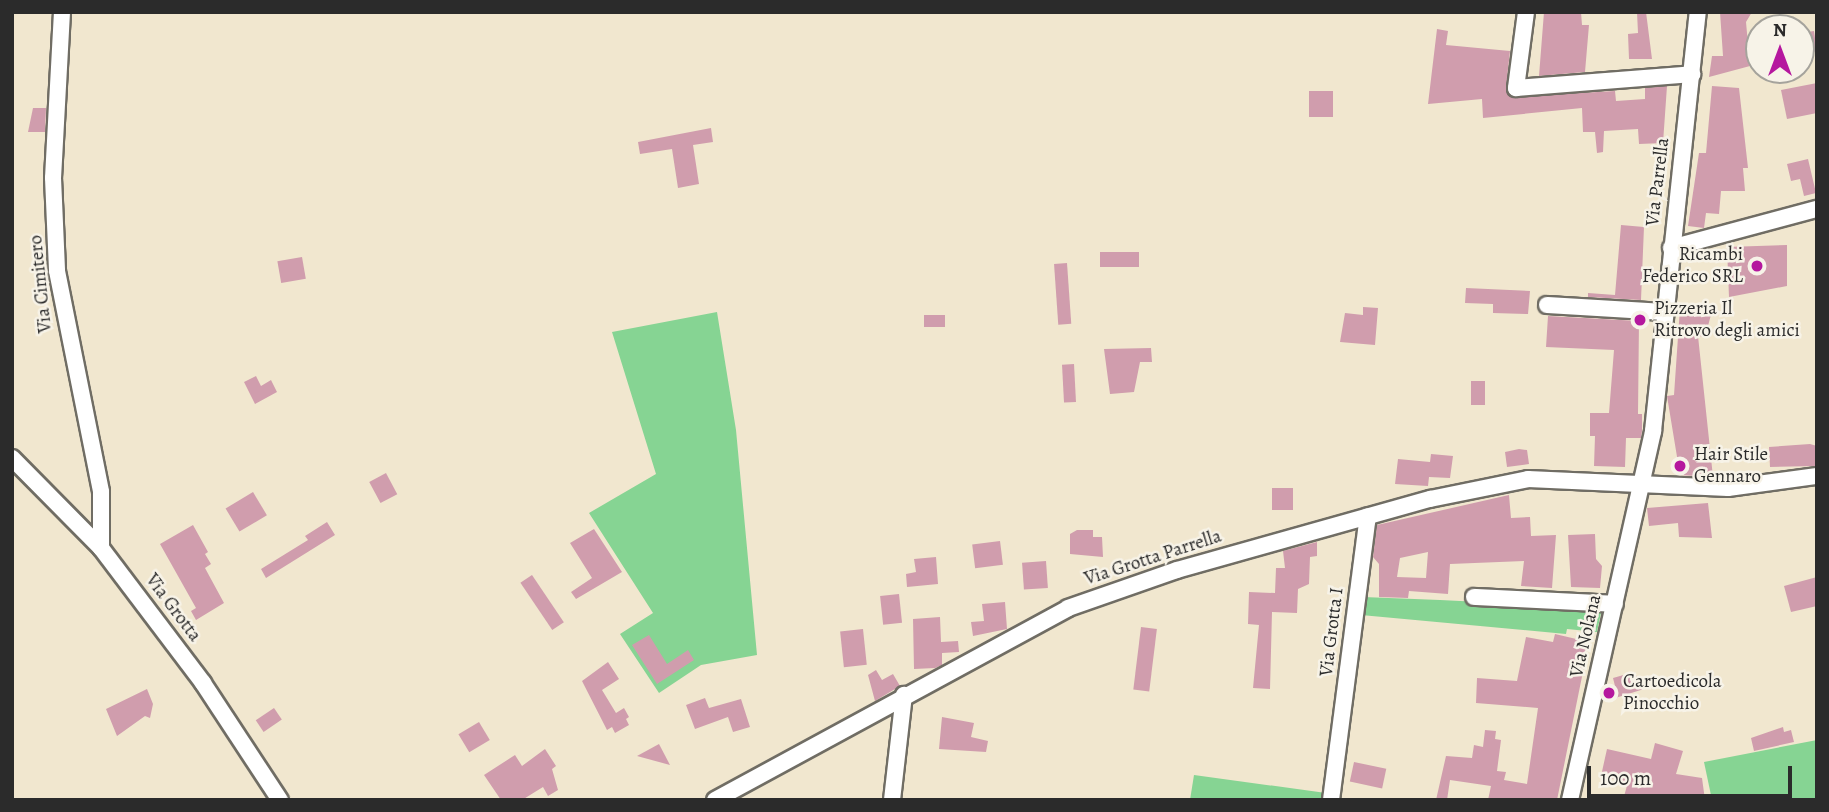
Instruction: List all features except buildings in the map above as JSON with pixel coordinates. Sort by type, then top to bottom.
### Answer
[{"type":"street","name":"Via Cimitero","points":[[62,12],[54,178],[57,271],[101,492],[101,548]]},
{"type":"street","points":[[1526,12],[1516,88],[1692,74]]},
{"type":"street","name":"Via Parrella","points":[[1644,482],[1698,12]]},
{"type":"street","points":[[1671,248],[1817,209]]},
{"type":"street","points":[[1548,305],[1665,312]]},
{"type":"street","name":"Via Grotta","points":[[12,458],[101,548],[203,683],[280,800]]},
{"type":"street","name":"Via Grotta Parrella","points":[[715,800],[1068,608],[1108,592],[1368,516],[1528,479],[1644,482],[1728,488],[1817,477]]},
{"type":"street","name":"Via Nolana","points":[[1570,800],[1644,482]]},
{"type":"street","name":"Via Grotta I","points":[[1331,800],[1368,516]]},
{"type":"street","points":[[1474,597],[1615,604]]},
{"type":"street","points":[[892,800],[904,695]]},
{"type":"green space","points":[[717,312],[736,430],[757,655],[701,665],[659,693],[620,634],[653,613],[589,513],[656,474],[612,332]]},
{"type":"green space","points":[[1363,597],[1602,608],[1597,632],[1567,629],[1566,634],[1361,615]]},
{"type":"green space","points":[[1817,740],[1817,800],[1712,800],[1704,762]]},
{"type":"green space","points":[[1194,775],[1326,793],[1325,800],[1190,800]]},
{"type":"place","name":"Ricambi Federico SRL","points":[[1757,266]]},
{"type":"place","name":"Pizzeria Il Ritrovo degli amici","points":[[1640,320]]},
{"type":"place","name":"Hair Stile Gennaro","points":[[1680,466]]},
{"type":"place","name":"Cartoedicola Pinocchio","points":[[1609,693]]}]
